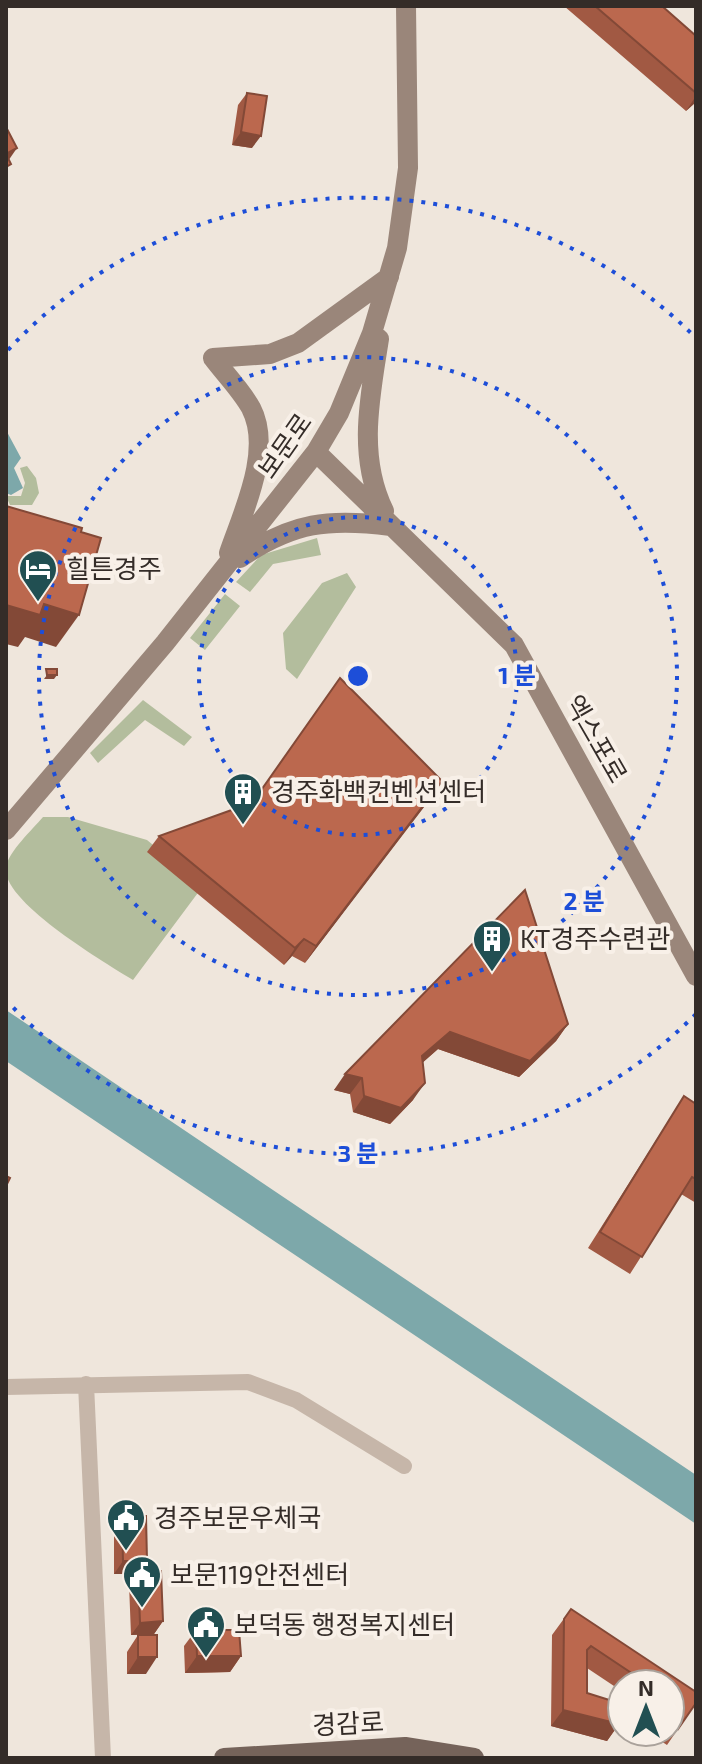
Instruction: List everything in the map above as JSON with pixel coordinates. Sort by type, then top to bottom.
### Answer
[{"type":"main road","name":"보문로","points":[[6,830],[224,568],[316,452],[355,377],[397,248],[408,168],[406,6]]},
{"type":"main road","points":[[224,568],[254,472],[257,432],[252,410],[213,358],[282,351],[324,327],[389,277]]},
{"type":"main road","points":[[224,568],[278,536],[330,520],[391,526],[371,480],[368,444],[369,400],[389,277]]},
{"type":"main road","name":"엑스포로","points":[[316,452],[514,645],[696,976]]},
{"type":"main road","name":"경감로","points":[[224,1758],[405,1747],[474,1758]]},
{"type":"street","points":[[6,1387],[227,1380],[263,1385],[296,1400],[404,1466]]},
{"type":"street","points":[[86,1384],[103,1758]]},
{"type":"green space","points":[[27,466],[36,478],[39,493],[32,505],[10,505],[6,496],[21,496],[25,483],[20,468]]},
{"type":"green space","points":[[317,538],[321,555],[273,564],[250,592],[236,582],[261,555]]},
{"type":"green space","points":[[347,573],[356,587],[297,679],[286,669],[283,633],[322,583]]},
{"type":"green space","points":[[225,594],[240,606],[205,650],[190,638]]},
{"type":"green space","points":[[143,700],[192,737],[184,746],[145,720],[98,763],[90,753]]},
{"type":"green space","points":[[43,817],[68,817],[147,840],[203,886],[133,980],[58,930],[20,897],[9,881],[8,861]]},
{"type":"water","points":[[6,430],[21,458],[14,468],[23,488],[11,495],[6,493]]},
{"type":"water","points":[[6,1010],[696,1475],[696,1524],[6,1061]]},
{"type":"building","points":[[595,6],[662,6],[696,36],[696,93]]},
{"type":"building","points":[[247,93],[267,96],[261,136],[241,132]]},
{"type":"building","points":[[6,127],[17,148],[6,154]]},
{"type":"building","points":[[6,506],[82,528],[81,532],[101,538],[79,615],[44,604],[40,615],[6,605]]},
{"type":"building","points":[[46,669],[57,669],[57,675],[47,675]]},
{"type":"building","points":[[340,678],[442,781],[316,946],[304,939],[295,948],[159,836],[240,807],[257,796]]},
{"type":"building","name":"KT경주수련관","points":[[525,890],[568,1024],[530,1061],[450,1032],[422,1056],[425,1083],[401,1108],[364,1096],[362,1078],[345,1074]]},
{"type":"building","points":[[684,1096],[696,1104],[696,1179],[692,1177],[642,1257],[600,1232]]},
{"type":"building","points":[[146,1516],[147,1561],[123,1561],[122,1517]]},
{"type":"building","points":[[138,1571],[161,1571],[163,1621],[140,1623]]},
{"type":"building","points":[[571,1609],[660,1668],[624,1668],[591,1646],[587,1650],[587,1693],[606,1699],[606,1721],[563,1710],[564,1619]]},
{"type":"building","points":[[196,1630],[239,1630],[241,1656],[197,1656]]},
{"type":"building","points":[[138,1635],[157,1635],[157,1657],[138,1657]]},
{"type":"building","points":[[686,1685],[696,1692],[696,1703],[686,1717]]},
{"type":"place","name":"힐튼경주","points":[[38,603]]},
{"type":"place","name":"경주화백컨벤션센터","points":[[243,826]]},
{"type":"place","name":"KT경주수련관","points":[[492,973]]},
{"type":"place","name":"경주보문우체국","points":[[126,1552]]},
{"type":"place","name":"보문119안전센터","points":[[142,1609]]},
{"type":"place","name":"보덕동 행정복지센터","points":[[206,1659]]}]
